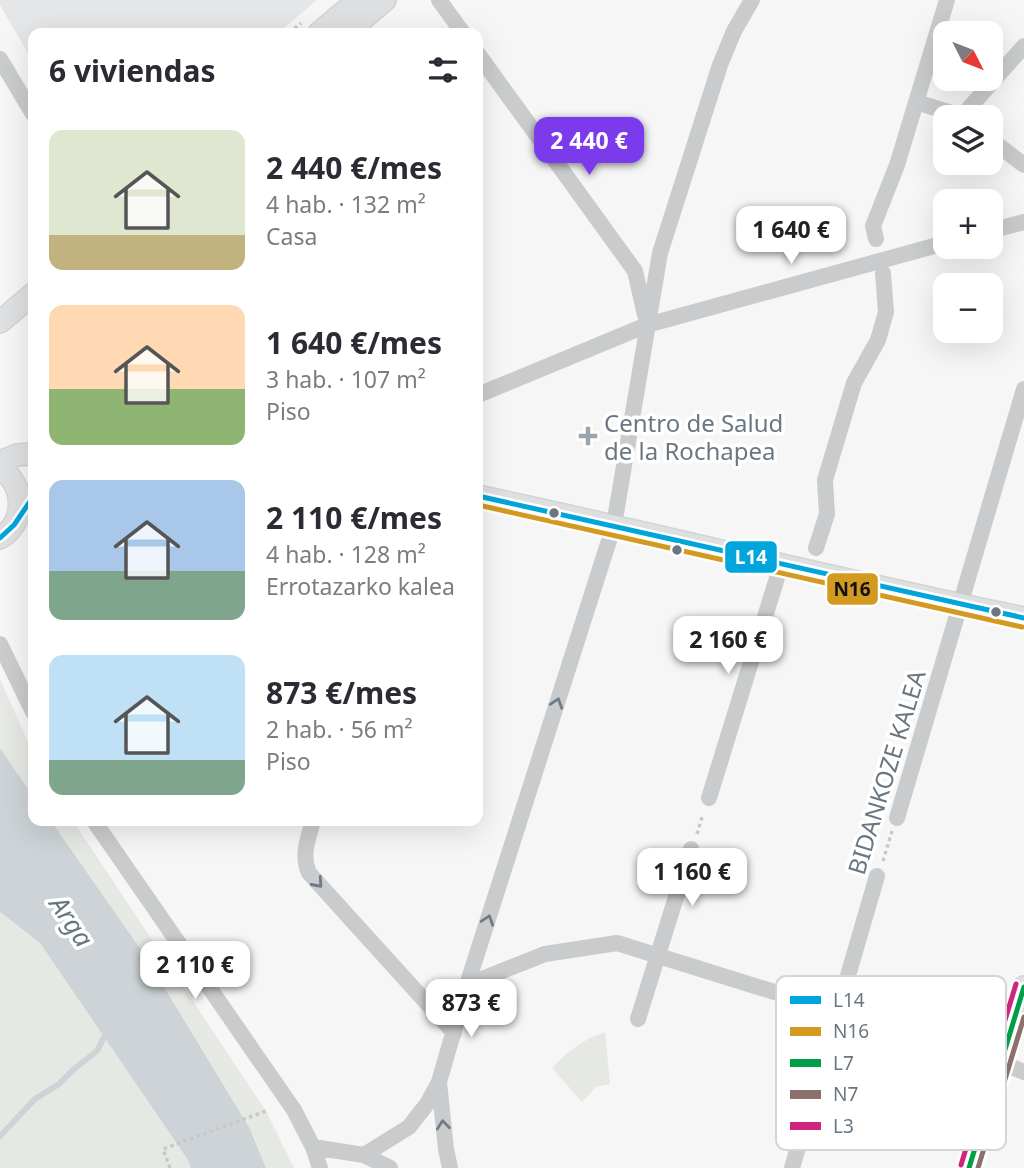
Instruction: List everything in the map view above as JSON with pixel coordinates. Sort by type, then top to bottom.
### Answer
[{"type":"street","points":[[325,28],[358,0]]},
{"type":"street","points":[[352,28],[385,0]]},
{"type":"street","points":[[439,0],[459,28]]},
{"type":"street","points":[[364,1155],[409,1127],[427,1104],[439,1082],[467,985],[614,525],[660,253],[720,65],[751,0]]},
{"type":"street","points":[[876,239],[873,226],[897,165],[947,0]]},
{"type":"street","points":[[973,105],[1024,46]]},
{"type":"street","points":[[0,59],[28,106]]},
{"type":"street","points":[[483,61],[635,271],[647,325]]},
{"type":"street","points":[[916,102],[933,107]]},
{"type":"street","points":[[1003,148],[1024,165]]},
{"type":"street","points":[[1003,228],[1024,222]]},
{"type":"street","points":[[483,393],[647,325],[933,246]]},
{"type":"street","points":[[816,548],[827,514],[825,480],[850,395],[878,341],[886,312],[883,273]]},
{"type":"street","points":[[0,322],[28,298]]},
{"type":"street","name":"BIDANKOZE KALEA","points":[[897,818],[1024,389]]},
{"type":"street","points":[[0,462],[17,455],[28,454]]},
{"type":"street","points":[[0,468],[7,472],[16,485],[20,499],[19,514]]},
{"type":"street","points":[[483,497],[1024,618]]},
{"type":"street","points":[[2,540],[28,503]]},
{"type":"street","points":[[709,798],[782,565]]},
{"type":"street","points":[[0,644],[28,702]]},
{"type":"street","points":[[97,826],[294,1110],[313,1147],[320,1168]]},
{"type":"street","points":[[312,826],[304,863],[309,873],[454,1033]]},
{"type":"street","points":[[638,1019],[691,849]]},
{"type":"street","name":"BIDANKOZE KALEA","points":[[848,976],[877,876]]},
{"type":"street","points":[[467,985],[545,954],[617,943],[776,993]]},
{"type":"street","points":[[1006,1049],[1024,987]]},
{"type":"street","points":[[1006,1065],[1024,1072]]},
{"type":"street","points":[[439,1082],[450,1168]]},
{"type":"street","points":[[313,1147],[364,1155],[390,1168]]},
{"type":"street","name":"BIDANKOZE KALEA","points":[[792,1168],[797,1150]]},
{"type":"street","points":[[969,1168],[975,1150]]},
{"type":"path","points":[[691,849],[709,798]]},
{"type":"path","name":"BIDANKOZE KALEA","points":[[877,876],[897,818]]},
{"type":"path","points":[[170,1168],[163,1149],[266,1111]]},
{"type":"shaded area","points":[[0,0],[317,0],[284,28],[28,28],[28,53],[0,5]]},
{"type":"shaded area","points":[[0,679],[28,742],[28,789],[0,748]]},
{"type":"shaded area","points":[[54,826],[76,826],[266,1111],[294,1168],[266,1168],[252,1133],[144,954]]},
{"type":"shaded area","points":[[0,912],[40,943],[191,1168],[0,1168]]},
{"type":"shaded area","points":[[605,1032],[610,1084],[596,1087],[582,1102],[552,1068],[576,1047]]},
{"type":"water","name":"Arga","points":[[0,748],[28,789],[28,826],[54,826],[144,954],[250,1129],[266,1168],[191,1168],[40,943],[0,912]]},
{"type":"waterway","points":[[0,1136],[35,1099],[59,1084],[97,1051],[107,1031]]},
{"type":"transit line","name":"L14","points":[[483,497],[1024,618]]},
{"type":"transit line","name":"L14","points":[[0,538],[14,525],[28,504]]},
{"type":"transit line","name":"N16","points":[[483,506],[1022,627]]},
{"type":"transit line","name":"L3","points":[[1006,1017],[1016,984]]},
{"type":"transit line","name":"L7","points":[[1006,1046],[1024,987]]},
{"type":"transit line","name":"N7","points":[[1006,1076],[1024,1017]]},
{"type":"transit line","name":"L3","points":[[961,1165],[966,1150]]},
{"type":"transit line","name":"L7","points":[[969,1168],[974,1150]]},
{"type":"transit line","name":"N7","points":[[978,1168],[983,1150]]},
{"type":"place","name":"Centro de Salud de la Rochapea","points":[[588,436]]}]
